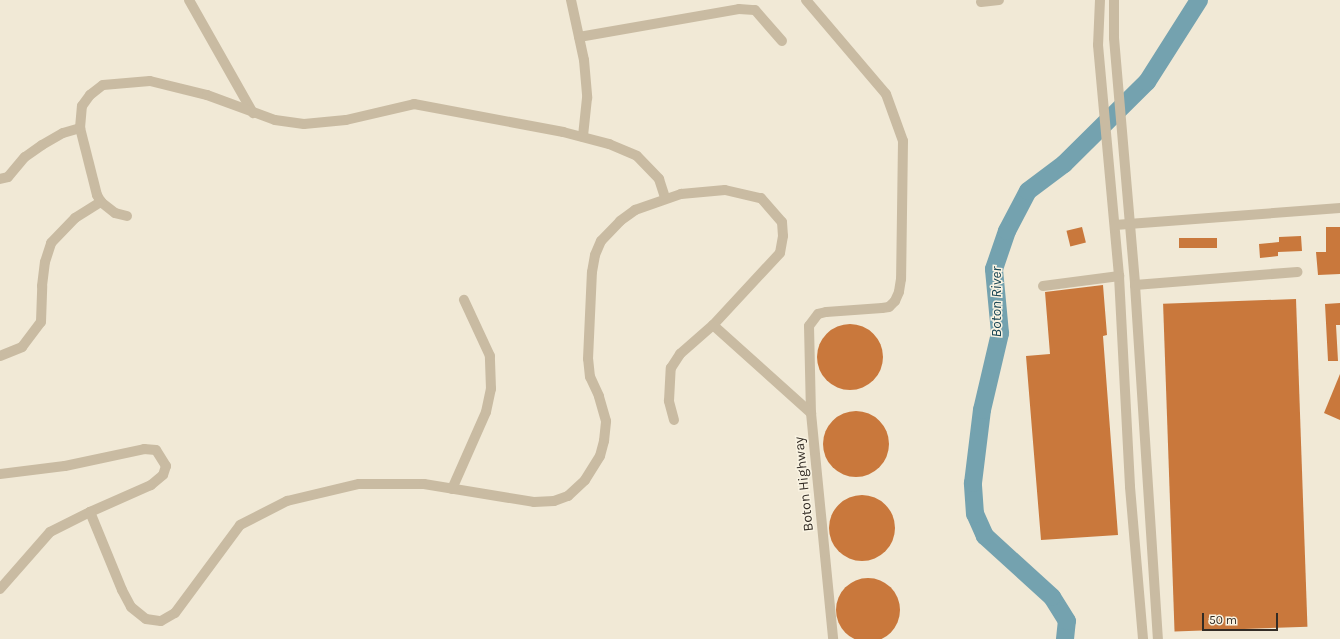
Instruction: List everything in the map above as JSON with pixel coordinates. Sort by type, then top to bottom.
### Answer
[{"type":"street","points":[[189,0],[253,112]]},
{"type":"street","points":[[571,0],[584,60],[587,98],[583,137]]},
{"type":"street","name":"Boton Highway","points":[[806,0],[886,94],[903,141],[904,162],[901,278],[899,292],[895,301],[889,307],[826,312],[818,314],[809,326],[811,413],[833,639]]},
{"type":"street","points":[[981,2],[999,0]]},
{"type":"street","points":[[1100,0],[1098,45],[1119,276],[1130,487],[1143,639]]},
{"type":"street","points":[[1114,0],[1114,38],[1135,285],[1158,639]]},
{"type":"street","points":[[579,37],[739,9],[755,10],[782,41]]},
{"type":"street","points":[[126,216],[115,213],[101,202],[96,195],[80,128],[82,106],[90,95],[103,85],[150,81],[177,86],[275,120],[304,124],[346,120],[414,104],[583,137],[609,144],[637,156],[659,179],[665,198]]},
{"type":"street","points":[[0,179],[8,177],[25,157],[42,145],[63,133],[80,128]]},
{"type":"street","points":[[90,512],[130,606],[146,619],[161,621],[175,613],[240,525],[287,501],[359,484],[424,484],[534,502],[547,502],[568,496],[585,480],[600,456],[606,421],[599,396],[590,377],[588,359],[594,255],[601,241],[620,222],[635,210],[665,198],[681,194],[725,190],[742,192],[761,198],[782,222],[784,236],[780,253],[713,325],[680,354],[671,368],[669,401],[674,420]]},
{"type":"street","points":[[0,356],[22,347],[41,322],[42,286],[45,262],[51,243],[75,218],[101,202]]},
{"type":"street","points":[[1115,225],[1340,208]]},
{"type":"street","points":[[1135,285],[1297,272]]},
{"type":"street","points":[[1044,286],[1119,276]]},
{"type":"street","points":[[452,489],[486,412],[492,389],[490,356],[464,300]]},
{"type":"street","points":[[713,325],[811,413]]},
{"type":"street","points":[[0,474],[65,466],[144,449],[156,450],[166,466],[163,475],[151,485],[90,512],[50,532],[0,589]]},
{"type":"building","points":[[1082,227],[1086,243],[1070,246],[1066,231]]},
{"type":"building","points":[[1326,227],[1340,227],[1340,274],[1318,275],[1316,252],[1326,252]]},
{"type":"building","points":[[1301,236],[1302,251],[1278,252],[1278,256],[1260,258],[1259,244],[1279,242],[1279,237]]},
{"type":"building","points":[[1179,238],[1217,238],[1217,248],[1179,248]]},
{"type":"building","points":[[1103,285],[1107,335],[1103,336],[1118,535],[1041,540],[1026,356],[1050,354],[1045,292]]},
{"type":"building","points":[[1296,299],[1307,627],[1175,631],[1163,304]]},
{"type":"building","points":[[1340,303],[1340,325],[1336,325],[1338,361],[1328,361],[1325,304]]},
{"type":"building","points":[[850,324],[863,327],[873,334],[880,344],[883,357],[880,370],[873,380],[863,387],[850,390],[837,387],[827,380],[820,370],[817,357],[820,344],[827,334],[837,327]]},
{"type":"building","points":[[1340,374],[1340,420],[1324,413]]},
{"type":"building","points":[[856,411],[869,414],[879,421],[886,431],[889,444],[886,457],[879,467],[869,474],[856,477],[843,474],[833,467],[826,457],[823,444],[826,431],[833,421],[843,414]]},
{"type":"building","points":[[862,495],[875,498],[885,505],[892,515],[895,528],[892,541],[885,551],[875,558],[862,561],[849,558],[839,551],[832,541],[829,528],[832,515],[839,505],[849,498]]},
{"type":"building","points":[[862,578],[874,578],[891,587],[898,598],[900,610],[898,622],[891,633],[874,642],[862,642],[850,637],[841,628],[836,616],[836,604],[841,592],[850,583]]},
{"type":"waterway","name":"Boton River","points":[[1065,639],[1067,621],[1052,597],[985,536],[975,514],[973,483],[982,410],[1000,333],[994,269],[1007,231],[1028,191],[1064,164],[1147,82],[1199,0]]}]
